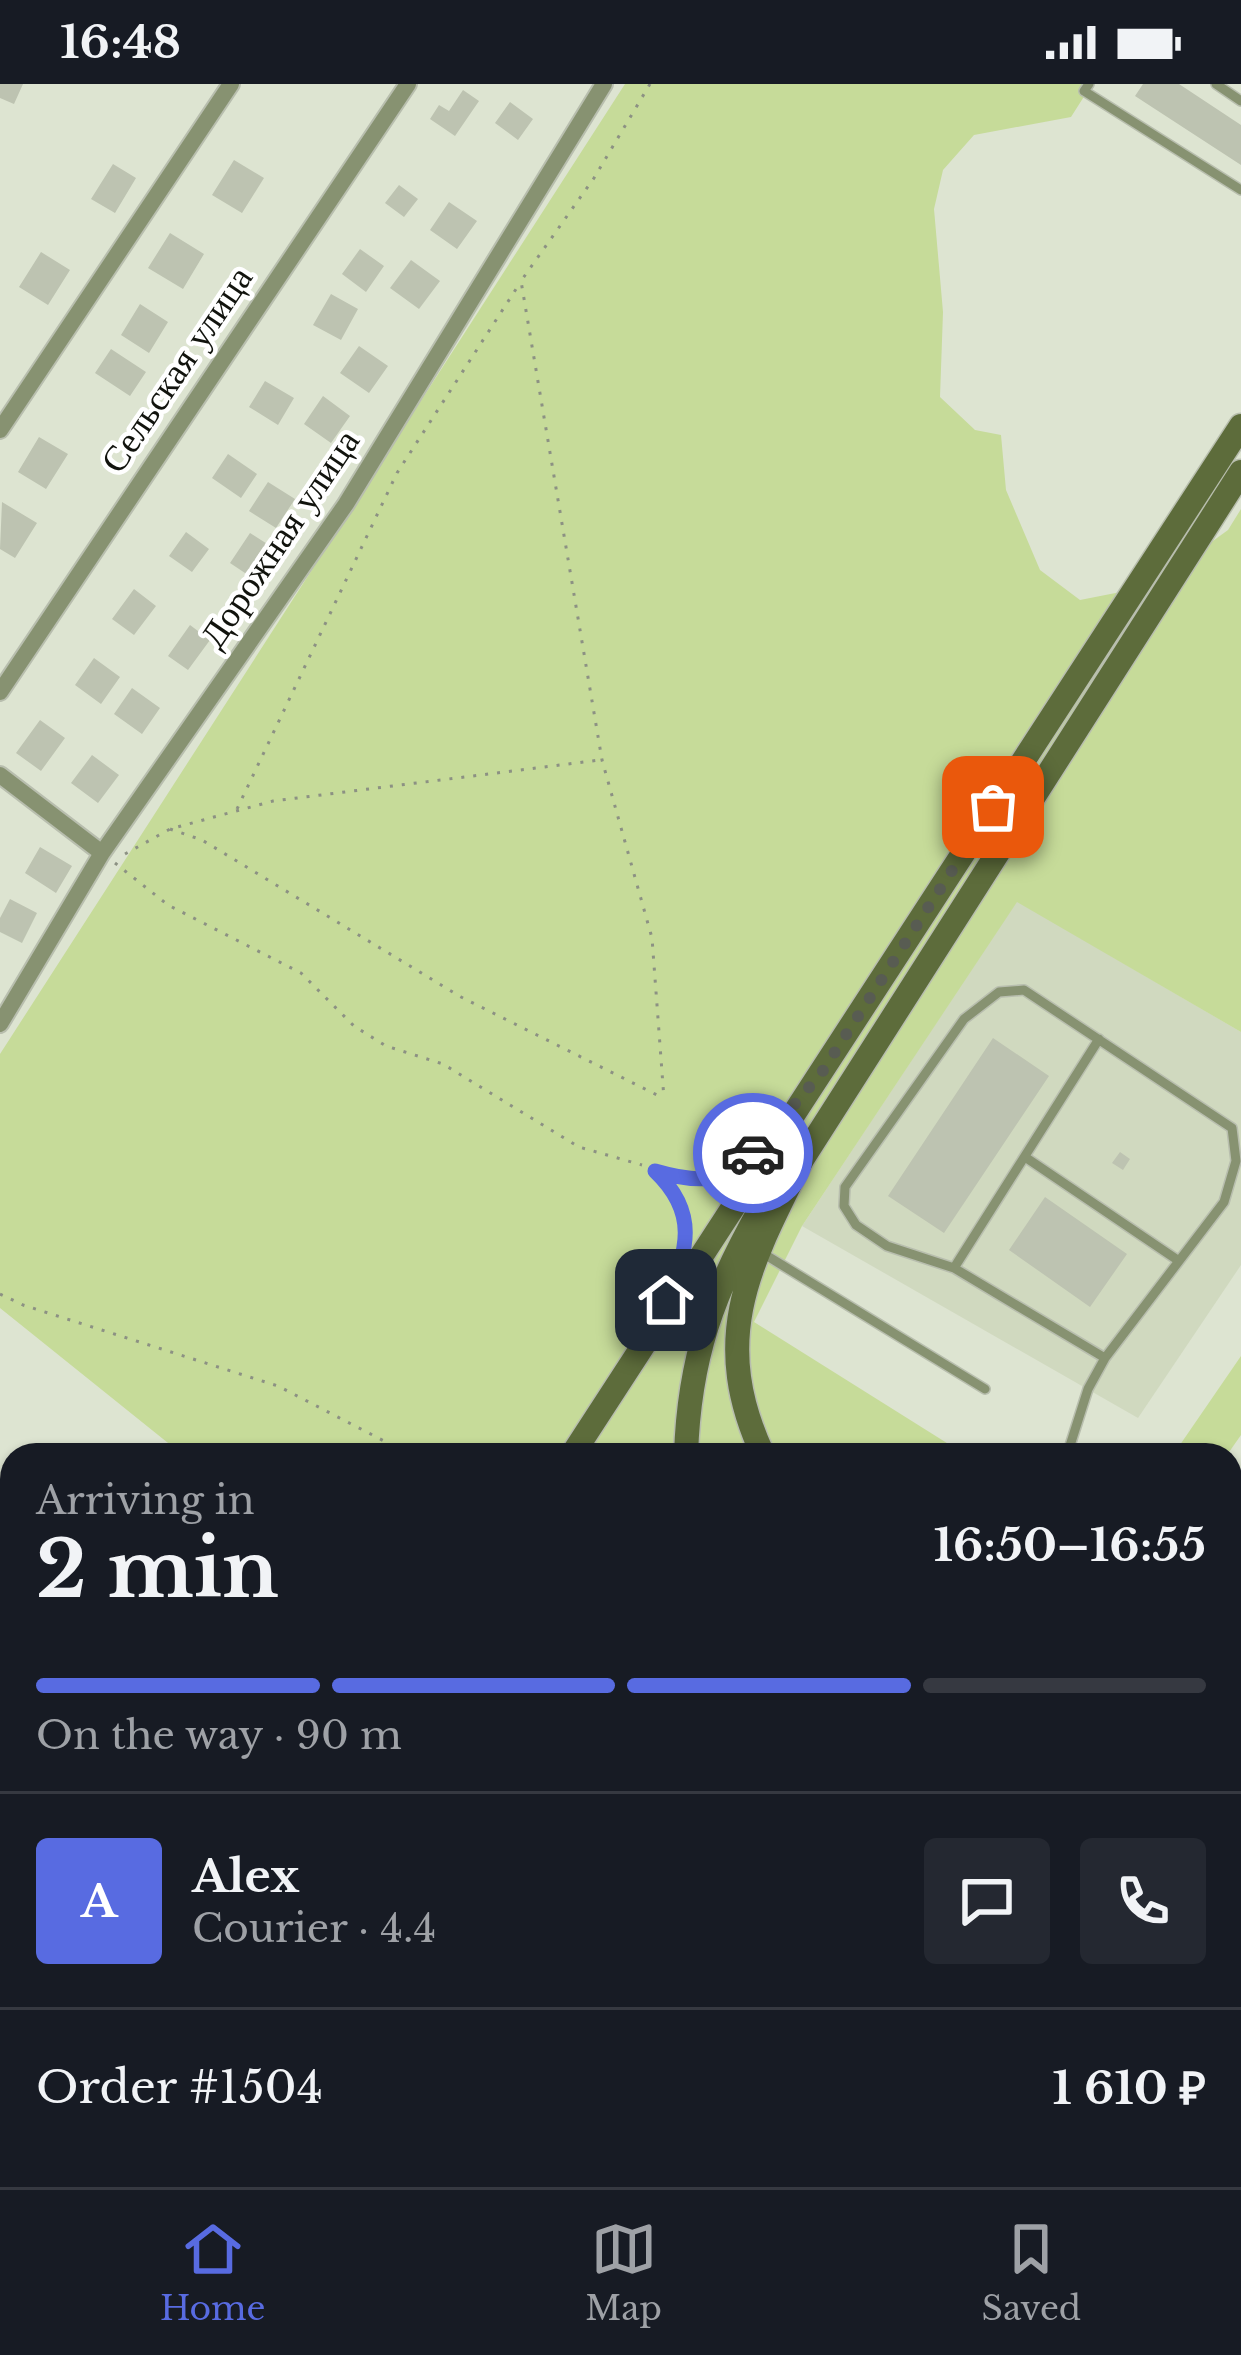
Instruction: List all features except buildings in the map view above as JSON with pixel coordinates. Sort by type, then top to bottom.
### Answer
[{"type":"street","points":[[0,430],[230,84]]},
{"type":"street","name":"Сельская улица","points":[[0,692],[408,84]]},
{"type":"street","name":"Дорожная улица","points":[[0,1024],[102,853],[346,503],[604,84]]},
{"type":"street","points":[[583,1443],[1241,426]]},
{"type":"street","points":[[758,1443],[742,1400],[736,1350],[744,1284],[803,1157],[1241,472]]},
{"type":"street","points":[[0,775],[102,853]]},
{"type":"street","points":[[686,1443],[688,1401],[706,1322],[724,1274],[760,1209],[803,1157]]},
{"type":"lane","points":[[1088,84],[1084,91],[1241,190]]},
{"type":"lane","points":[[1216,84],[1241,101]]},
{"type":"lane","points":[[1071,1443],[1088,1389],[1105,1358],[1224,1202],[1236,1161],[1232,1127],[1024,990],[999,992],[964,1019],[845,1186],[844,1206],[856,1225],[887,1246],[954,1268],[1105,1358]]},
{"type":"lane","points":[[954,1268],[1099,1039]]},
{"type":"lane","points":[[655,1171],[700,1181],[732,1172],[822,1072]]},
{"type":"lane","points":[[1025,1157],[1179,1261]]},
{"type":"lane","points":[[650,1339],[683,1262],[687,1240],[678,1201],[655,1171]]},
{"type":"lane","points":[[758,1250],[985,1389]]},
{"type":"path","points":[[237,809],[398,472],[521,281],[594,178],[650,84]]},
{"type":"path","points":[[170,829],[202,840],[461,997],[664,1099],[652,938],[602,760],[521,281]]},
{"type":"path","points":[[602,760],[273,801],[170,829],[112,861],[168,905],[301,973],[354,1026],[386,1046],[442,1064],[579,1147],[655,1171]]},
{"type":"path","points":[[0,1294],[278,1386],[388,1443]]},
{"type":"shaded area","points":[[1017,901],[1241,1032],[1241,1265],[1138,1418],[802,1226]]},
{"type":"green space","points":[[625,84],[1092,84],[1071,117],[974,135],[943,170],[934,209],[943,312],[940,397],[975,430],[1001,435],[1006,490],[1040,570],[1080,600],[1151,586],[1228,530],[1241,509],[1241,1032],[1017,902],[802,1226],[754,1322],[947,1443],[168,1443],[0,1308],[0,1054]]},
{"type":"green space","points":[[1241,1356],[1241,1435],[1235,1443],[1181,1443]]},
{"type":"way so far","points":[[753,1153],[822,1072],[993,807]]},
{"type":"route","points":[[666,1300],[687,1240],[678,1201],[655,1171],[682,1179],[717,1178],[732,1172],[753,1153]]}]
